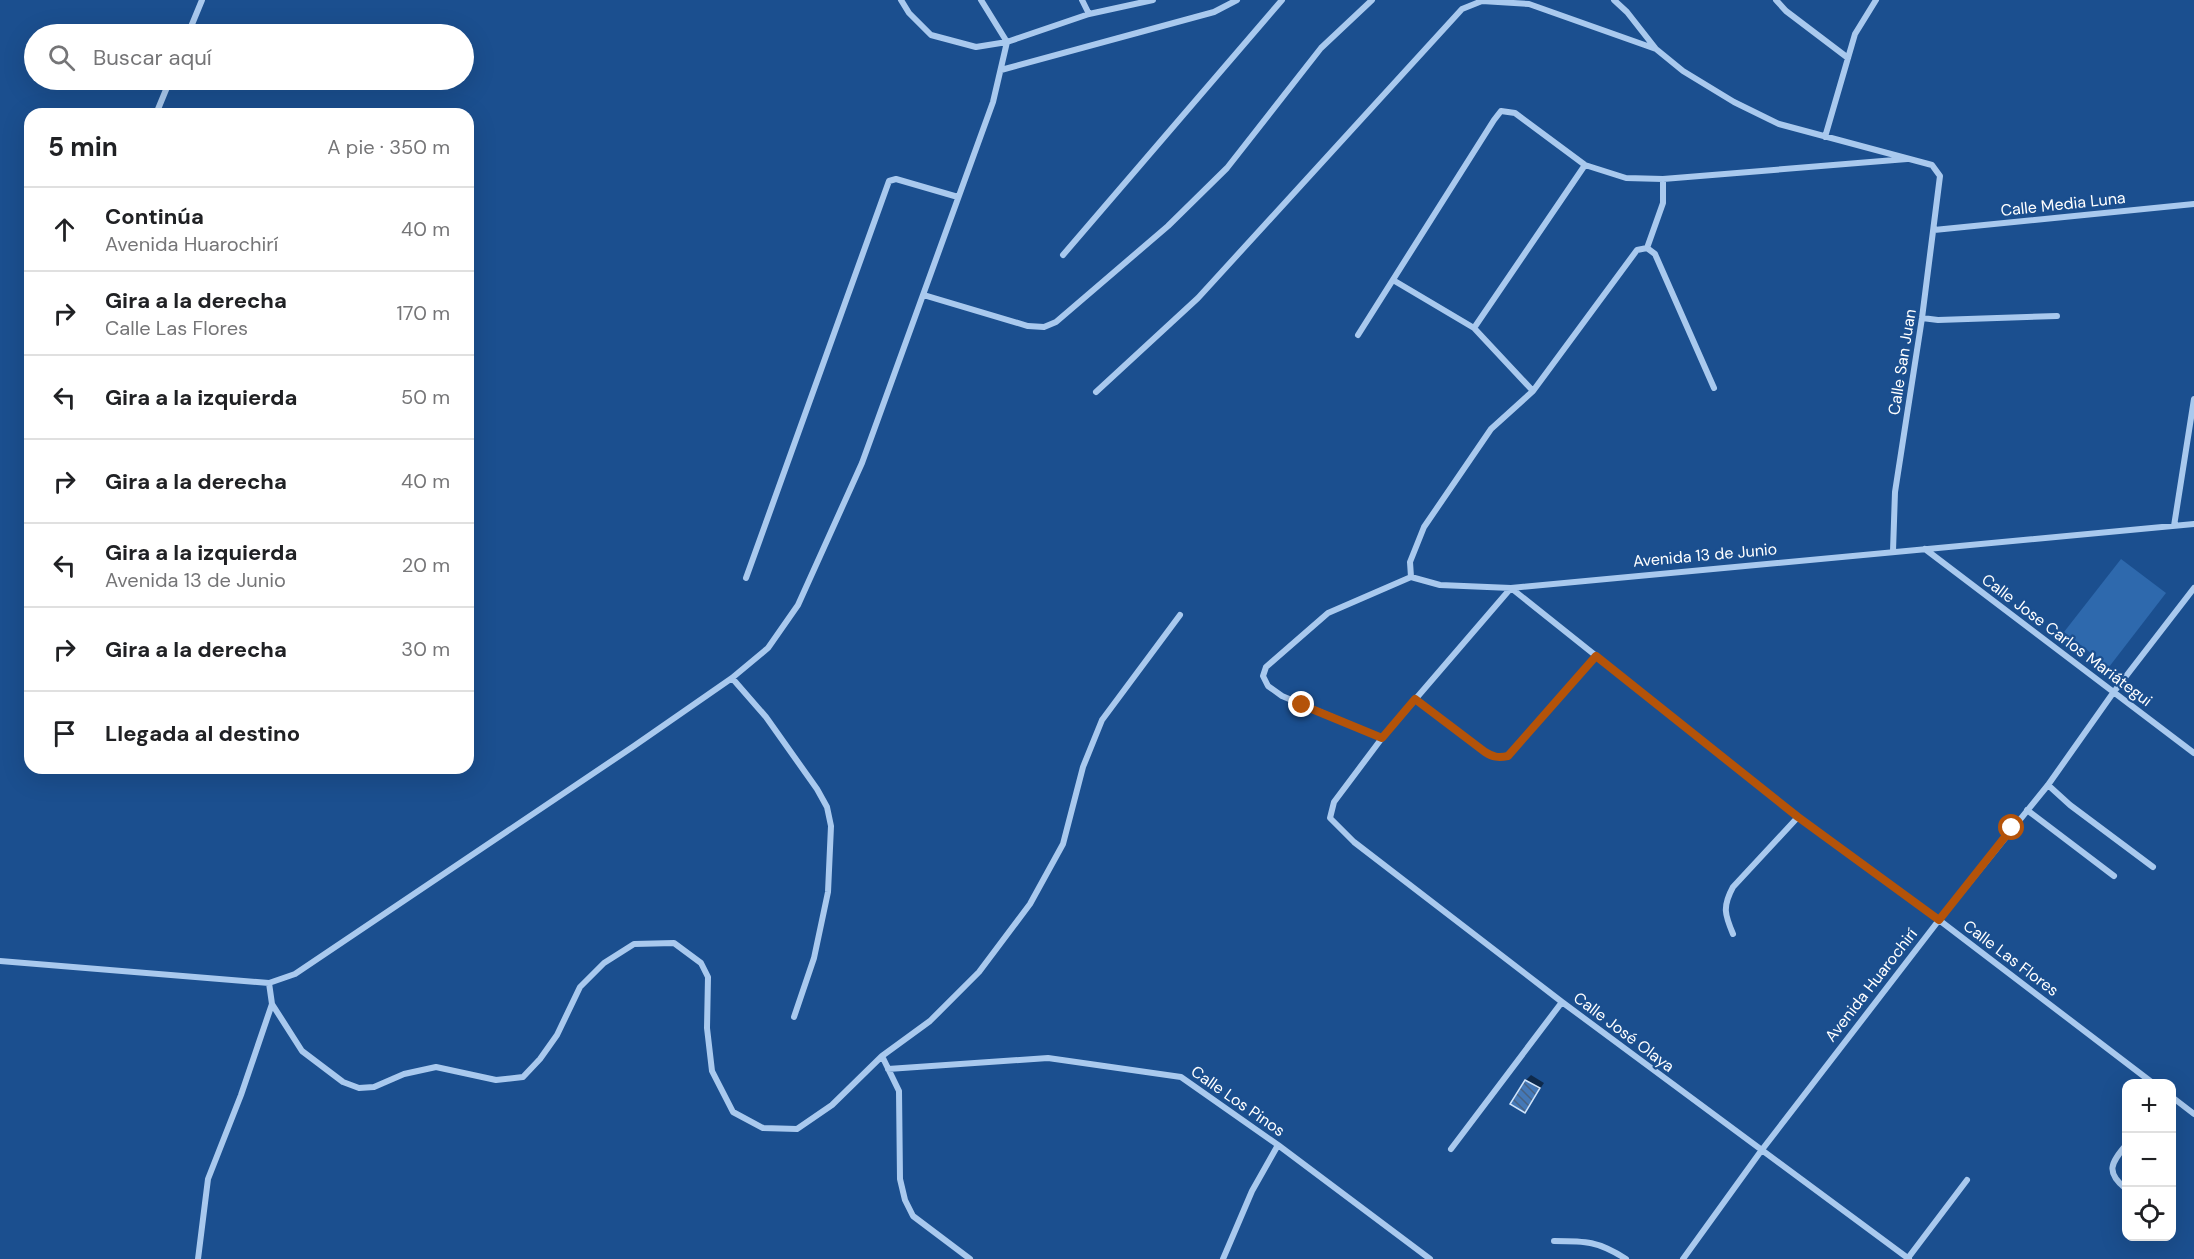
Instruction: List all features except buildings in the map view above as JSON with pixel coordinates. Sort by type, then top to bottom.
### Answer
[{"type":"street","points":[[192,24],[202,0]]},
{"type":"street","points":[[901,0],[909,13],[931,35],[976,47],[1007,42],[1089,14],[1153,0]]},
{"type":"street","points":[[0,961],[269,983],[295,974],[732,678],[768,648],[798,605],[862,463],[993,102],[1007,42],[981,0]]},
{"type":"street","points":[[1082,0],[1089,14]]},
{"type":"street","points":[[1001,70],[1214,12],[1237,0]]},
{"type":"street","points":[[1063,255],[1282,0]]},
{"type":"street","points":[[924,295],[1028,326],[1044,327],[1056,322],[1168,226],[1227,168],[1321,48],[1372,0]]},
{"type":"street","points":[[1614,0],[1627,12],[1656,49],[1683,70],[1734,102],[1779,124],[1913,159]]},
{"type":"street","points":[[1776,0],[1786,11],[1848,58]]},
{"type":"street","points":[[1826,137],[1855,34],[1876,0]]},
{"type":"street","points":[[1096,392],[1198,298],[1462,9],[1482,1],[1526,2],[1656,49]]},
{"type":"street","points":[[158,108],[166,90]]},
{"type":"street","points":[[1358,335],[1501,111],[1515,113],[1585,165],[1626,178],[1663,179],[1913,159]]},
{"type":"street","name":"Calle San Juan","points":[[1893,551],[1895,492],[1922,318],[1940,176],[1932,165],[1913,159]]},
{"type":"street","points":[[1474,328],[1585,165]]},
{"type":"street","points":[[746,578],[889,181],[897,179],[958,197]]},
{"type":"street","points":[[1647,248],[1663,203],[1663,179]]},
{"type":"street","name":"Calle Media Luna","points":[[1934,230],[2194,204]]},
{"type":"street","points":[[1647,248],[1654,254],[1714,388]]},
{"type":"street","points":[[1511,588],[1382,738],[1282,696],[1268,686],[1263,676],[1266,667],[1328,613],[1411,577],[1410,562],[1424,527],[1491,429],[1533,391],[1637,250],[1647,248]]},
{"type":"street","points":[[1393,280],[1474,328],[1533,391]]},
{"type":"street","points":[[1922,318],[1938,320],[2057,316]]},
{"type":"street","points":[[2174,526],[2194,399]]},
{"type":"street","name":"Avenida 13 de Junio","points":[[1411,577],[1440,585],[1511,588],[2194,524]]},
{"type":"street","name":"Calle Jose Carlos Mariátegui","points":[[1924,548],[2194,753]]},
{"type":"street","name":"Calle Las Flores","points":[[1511,588],[1798,817],[1939,920],[2149,1079]]},
{"type":"street","name":"Avenida Huarochirí","points":[[1683,1259],[1761,1151],[1939,920],[2048,785],[2113,693],[2194,588]]},
{"type":"street","points":[[269,983],[272,1004],[302,1051],[344,1082],[359,1088],[374,1087],[404,1074],[436,1067],[496,1080],[523,1077],[540,1059],[557,1035],[580,987],[604,963],[634,944],[674,943],[701,963],[708,977],[707,1028],[712,1071],[733,1112],[763,1128],[797,1129],[832,1105],[882,1056],[930,1021],[979,972],[1030,904],[1063,844],[1083,767],[1102,720],[1180,615]]},
{"type":"street","points":[[1415,699],[1485,752],[1499,758],[1508,756],[1596,656]]},
{"type":"street","points":[[732,678],[766,717],[817,789],[827,807],[831,826],[828,892],[814,958],[794,1017]]},
{"type":"street","name":"Calle José Olaya","points":[[1382,738],[1334,802],[1330,818],[1354,842],[1562,1002],[1908,1259]]},
{"type":"street","points":[[2048,785],[2070,805],[2153,867]]},
{"type":"street","points":[[2027,810],[2114,876]]},
{"type":"street","points":[[1733,934],[1724,914],[1733,887],[1798,817]]},
{"type":"street","points":[[1451,1149],[1562,1002]]},
{"type":"street","points":[[198,1259],[208,1179],[241,1095],[272,1004]]},
{"type":"street","points":[[882,1056],[899,1091],[900,1179],[905,1200],[913,1216],[970,1259]]},
{"type":"street","name":"Calle Los Pinos","points":[[888,1069],[1048,1058],[1181,1077],[1278,1144],[1430,1259]]},
{"type":"street","points":[[2176,1100],[2194,1114]]},
{"type":"street","points":[[1223,1259],[1252,1191],[1278,1144]]},
{"type":"street","points":[[2122,1151],[2113,1161],[2112,1170],[2115,1180],[2122,1185]]},
{"type":"street","points":[[1908,1259],[1966,1180]]},
{"type":"street","points":[[1554,1241],[1575,1241],[1606,1246],[1626,1259]]},
{"type":"shaded area","points":[[2121,559],[2166,593],[2109,667],[2064,632]]},
{"type":"route","points":[[1302,705],[1382,738],[1415,699],[1485,752],[1499,758],[1508,756],[1596,656],[1798,817],[1939,920],[2012,828]]}]
